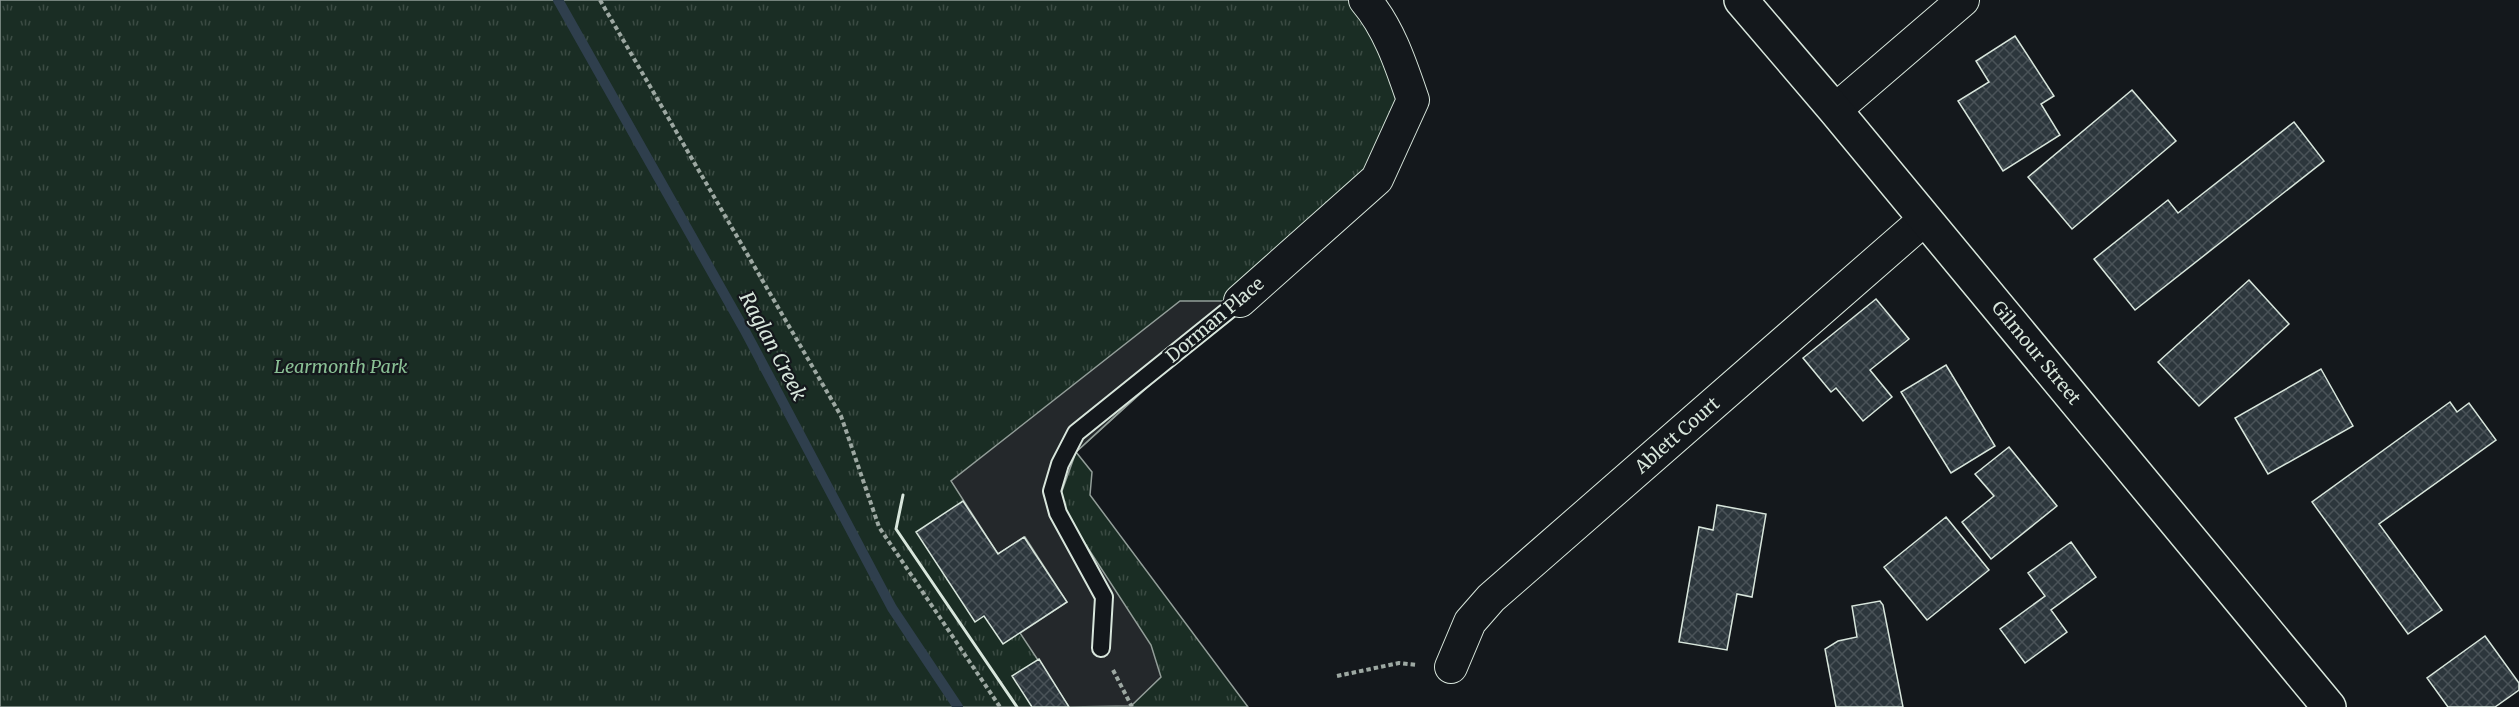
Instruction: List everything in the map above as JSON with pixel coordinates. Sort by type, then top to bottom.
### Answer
[{"type":"main road","name":"Gilmour Street","points":[[1741,0],[1835,110],[2329,707]]},
{"type":"street","name":"Dorman Place","points":[[1240,301],[1377,178],[1413,100],[1397,54],[1374,10],[1365,0]]},
{"type":"street","points":[[1835,110],[1963,0]]},
{"type":"street","name":"Ablett Court","points":[[1451,667],[1470,622],[1491,598],[1925,219]]},
{"type":"lane","name":"Dorman Place","points":[[1101,648],[1104,597],[1058,513],[1052,491],[1060,464],[1077,433],[1240,301]]},
{"type":"path","points":[[600,0],[841,417],[879,527],[1000,707]]},
{"type":"path","points":[[1101,648],[1132,707]]},
{"type":"path","points":[[1337,676],[1399,663],[1451,667]]},
{"type":"green space","name":"Learmonth Park","points":[[0,0],[1365,0],[1413,100],[1377,179],[1076,452],[1092,472],[1090,495],[1248,707],[0,707]]},
{"type":"shaded area","points":[[1180,301],[1240,301],[1076,452],[1058,502],[1151,645],[1161,677],[1131,706],[1069,707],[1020,633],[1067,602],[1025,537],[998,554],[951,481]]},
{"type":"building","points":[[2015,36],[2054,96],[2041,104],[2060,135],[2003,171],[1958,101],[1989,82],[1976,61]]},
{"type":"building","points":[[2132,90],[2176,141],[2072,229],[2028,177]]},
{"type":"building","points":[[2294,122],[2324,161],[2135,310],[2094,259],[2168,200],[2178,213]]},
{"type":"building","points":[[2249,280],[2289,324],[2199,406],[2158,362]]},
{"type":"building","points":[[1876,299],[1909,339],[1870,370],[1892,397],[1863,421],[1836,388],[1831,392],[1803,358]]},
{"type":"building","points":[[1946,365],[1995,446],[1951,473],[1901,392]]},
{"type":"building","points":[[2321,369],[2353,426],[2268,474],[2235,418]]},
{"type":"building","points":[[2450,402],[2457,412],[2469,403],[2496,440],[2379,524],[2442,610],[2408,634],[2312,502]]},
{"type":"building","points":[[2009,447],[2057,506],[1991,559],[1962,522],[1994,496],[1975,474]]},
{"type":"building","points":[[963,501],[998,554],[1024,537],[1067,602],[1003,644],[984,616],[975,622],[916,532]]},
{"type":"building","points":[[1717,505],[1766,514],[1752,597],[1737,594],[1727,650],[1679,642],[1699,527],[1713,530]]},
{"type":"building","points":[[1946,517],[1989,570],[1927,620],[1884,567]]},
{"type":"building","points":[[2071,542],[2096,577],[2051,610],[2067,632],[2025,663],[2000,629],[2045,596],[2028,573]]},
{"type":"building","points":[[1880,601],[1883,605],[1903,707],[1836,707],[1825,649],[1838,641],[1857,637],[1852,606]]},
{"type":"building","points":[[2485,636],[2519,683],[2519,690],[2495,707],[2448,707],[2427,678]]},
{"type":"building","points":[[1039,659],[1069,707],[1032,707],[1012,676]]},
{"type":"waterway","name":"Raglan Creek","points":[[558,0],[744,329],[892,608],[958,707]]},
{"type":"wall","points":[[903,495],[896,529],[1017,707]]}]
